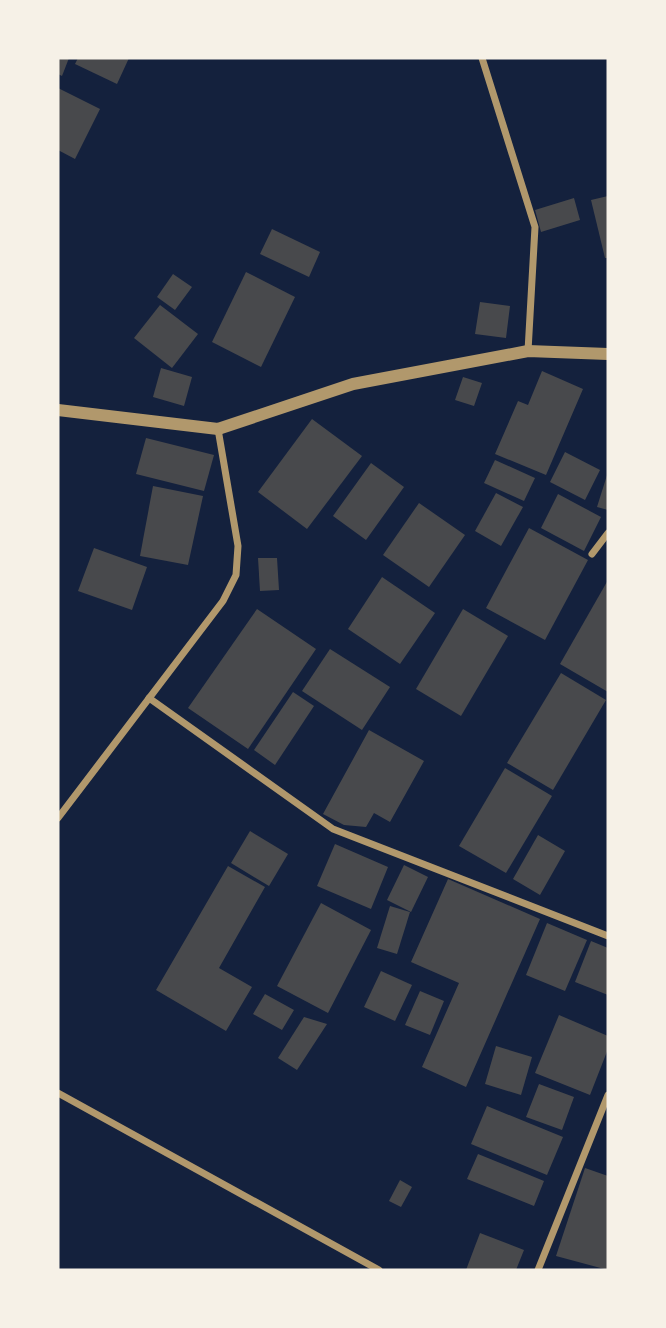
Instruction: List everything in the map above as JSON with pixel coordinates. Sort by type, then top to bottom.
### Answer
[{"type":"street","points":[[482,58],[535,228],[528,351]]},
{"type":"street","points":[[58,411],[218,429],[353,384],[528,351],[608,354]]},
{"type":"street","points":[[58,818],[223,601],[236,575],[238,547],[218,429]]},
{"type":"street","points":[[592,554],[608,533]]},
{"type":"street","points":[[149,698],[333,829],[608,936]]},
{"type":"street","points":[[58,1093],[379,1270]]},
{"type":"street","points":[[538,1270],[608,1095]]},
{"type":"building","points":[[58,58],[69,58],[62,76],[58,74]]},
{"type":"building","points":[[78,58],[129,58],[117,84],[75,64]]},
{"type":"building","points":[[58,88],[100,109],[75,159],[58,150]]},
{"type":"building","points":[[608,196],[608,258],[605,258],[591,200]]},
{"type":"building","points":[[574,198],[580,220],[541,232],[535,210]]},
{"type":"building","points":[[272,229],[320,252],[309,277],[260,254]]},
{"type":"building","points":[[246,272],[295,297],[261,367],[212,342]]},
{"type":"building","points":[[173,274],[192,287],[175,310],[157,297]]},
{"type":"building","points":[[480,302],[510,306],[506,338],[475,334]]},
{"type":"building","points":[[160,305],[198,334],[172,368],[134,338]]},
{"type":"building","points":[[161,368],[192,377],[184,406],[153,397]]},
{"type":"building","points":[[542,371],[583,389],[546,475],[495,454],[518,401],[528,405]]},
{"type":"building","points":[[463,377],[482,383],[474,406],[455,400]]},
{"type":"building","points":[[312,419],[362,456],[307,529],[258,492]]},
{"type":"building","points":[[146,438],[214,455],[204,491],[136,474]]},
{"type":"building","points":[[565,452],[600,470],[585,500],[550,482]]},
{"type":"building","points":[[495,460],[535,478],[524,501],[484,483]]},
{"type":"building","points":[[371,463],[404,487],[366,540],[333,516]]},
{"type":"building","points":[[608,472],[608,510],[597,507]]},
{"type":"building","points":[[153,486],[203,496],[188,565],[140,556]]},
{"type":"building","points":[[496,493],[523,507],[501,546],[475,531]]},
{"type":"building","points":[[558,494],[601,517],[584,551],[541,528]]},
{"type":"building","points":[[419,503],[465,535],[429,587],[383,555]]},
{"type":"building","points":[[529,528],[588,560],[545,640],[486,608]]},
{"type":"building","points":[[94,548],[147,567],[132,610],[78,591]]},
{"type":"building","points":[[258,558],[277,558],[279,590],[260,591]]},
{"type":"building","points":[[382,577],[435,613],[400,664],[348,629]]},
{"type":"building","points":[[608,580],[608,692],[560,664]]},
{"type":"building","points":[[257,609],[316,649],[248,749],[188,708]]},
{"type":"building","points":[[463,609],[508,636],[461,716],[416,689]]},
{"type":"building","points":[[330,649],[390,687],[362,730],[302,691]]},
{"type":"building","points":[[561,673],[606,700],[553,790],[507,763]]},
{"type":"building","points":[[293,692],[314,706],[275,765],[254,750]]},
{"type":"building","points":[[369,730],[424,761],[390,822],[374,813],[366,827],[344,825],[323,814]]},
{"type":"building","points":[[505,768],[552,796],[506,873],[459,846]]},
{"type":"building","points":[[250,831],[288,854],[269,886],[231,863]]},
{"type":"building","points":[[538,835],[565,851],[540,895],[513,879]]},
{"type":"building","points":[[335,844],[388,867],[371,909],[317,886]]},
{"type":"building","points":[[404,865],[428,877],[411,912],[387,900]]},
{"type":"building","points":[[228,866],[265,887],[219,968],[252,987],[226,1031],[156,990]]},
{"type":"building","points":[[448,879],[540,919],[466,1087],[422,1067],[459,983],[411,962]]},
{"type":"building","points":[[321,903],[371,930],[328,1013],[277,986]]},
{"type":"building","points":[[390,906],[410,912],[397,954],[377,948]]},
{"type":"building","points":[[547,923],[587,940],[565,991],[526,975]]},
{"type":"building","points":[[591,941],[608,948],[608,995],[575,982]]},
{"type":"building","points":[[381,971],[412,985],[395,1021],[364,1007]]},
{"type":"building","points":[[420,991],[444,1001],[430,1035],[405,1025]]},
{"type":"building","points":[[265,994],[294,1010],[282,1030],[253,1014]]},
{"type":"building","points":[[559,1015],[608,1036],[608,1049],[590,1095],[535,1073]]},
{"type":"building","points":[[304,1017],[327,1024],[297,1070],[278,1058]]},
{"type":"building","points":[[496,1046],[532,1057],[521,1095],[485,1084]]},
{"type":"building","points":[[539,1084],[574,1097],[562,1130],[526,1117]]},
{"type":"building","points":[[487,1106],[563,1137],[547,1175],[471,1144]]},
{"type":"building","points":[[478,1154],[544,1181],[534,1206],[467,1179]]},
{"type":"building","points":[[585,1168],[608,1176],[608,1270],[556,1256]]},
{"type":"building","points":[[400,1180],[412,1187],[401,1207],[389,1201]]},
{"type":"building","points":[[480,1233],[524,1250],[516,1270],[466,1270]]}]
